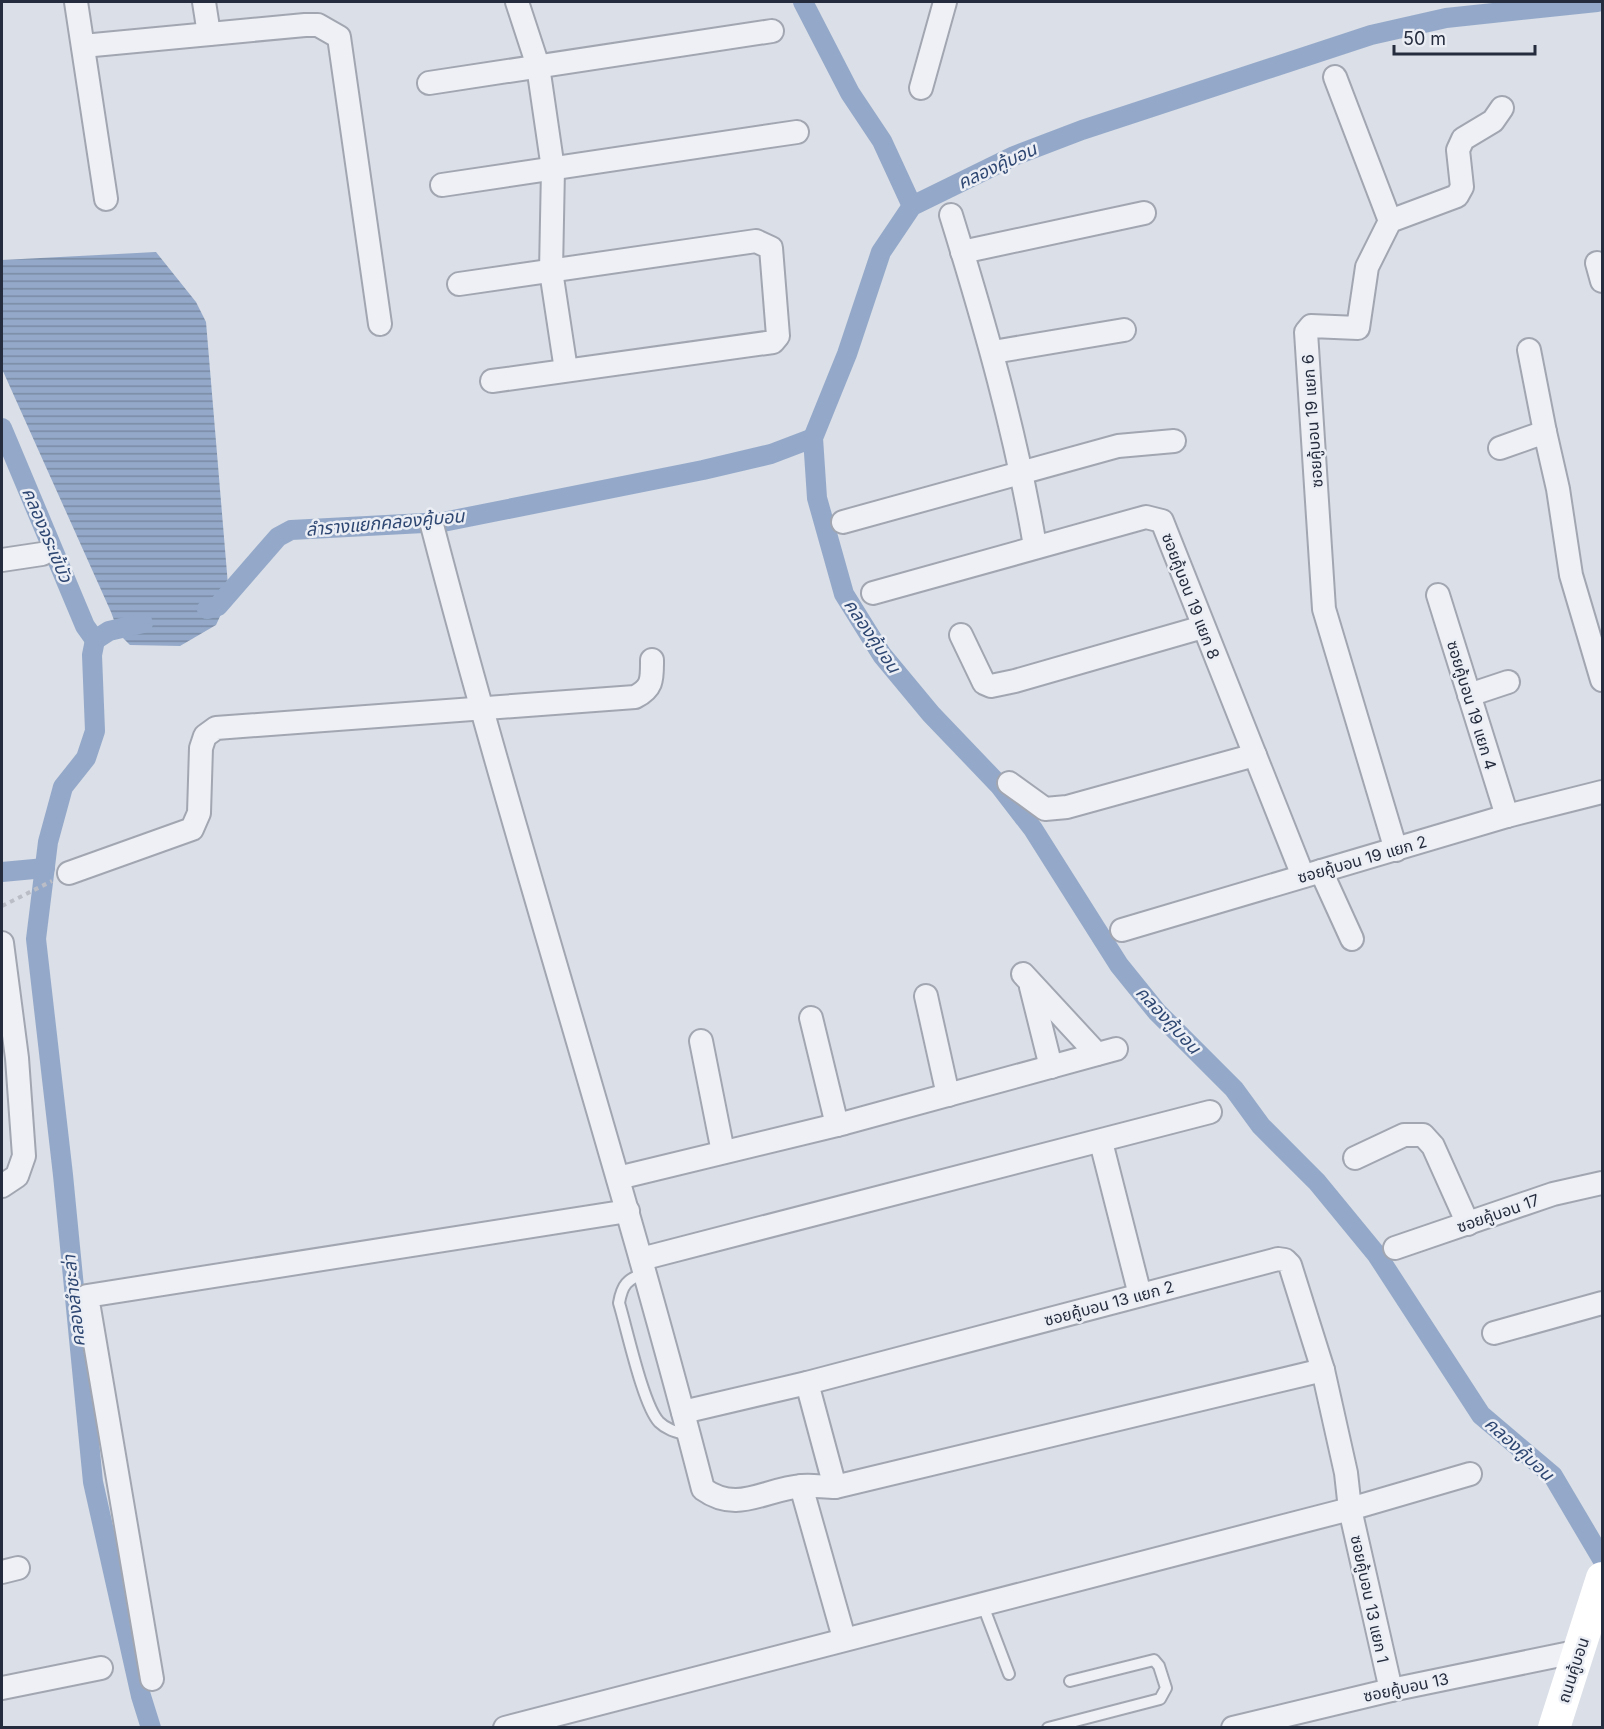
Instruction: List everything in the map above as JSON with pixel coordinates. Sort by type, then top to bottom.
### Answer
[{"type":"main road","name":"ถนนคู้บอน","points":[[1554,1728],[1600,1585]]},
{"type":"street","points":[[76,2],[106,199]]},
{"type":"street","points":[[204,2],[208,34]]},
{"type":"street","points":[[517,2],[538,66],[553,169],[551,271],[566,370]]},
{"type":"street","points":[[921,88],[945,2]]},
{"type":"street","points":[[83,46],[318,25],[339,37],[380,324]]},
{"type":"street","points":[[429,83],[772,31]]},
{"type":"street","points":[[1335,77],[1390,220],[1457,196],[1462,188],[1458,150],[1463,139],[1493,121],[1502,108]]},
{"type":"street","points":[[442,185],[797,132]]},
{"type":"street","points":[[962,252],[1144,213]]},
{"type":"street","points":[[873,593],[1035,546],[1023,473],[993,352],[951,215]]},
{"type":"street","name":"ซอยคู้บอน 19 แยก 6","points":[[1390,220],[1367,267],[1358,328],[1311,326],[1306,332],[1324,609],[1396,850]]},
{"type":"street","points":[[459,285],[756,242],[771,248],[778,336],[773,342],[492,381]]},
{"type":"street","points":[[993,352],[1124,330]]},
{"type":"street","points":[[1529,350],[1558,489],[1571,575],[1602,680]]},
{"type":"street","points":[[1500,448],[1545,432]]},
{"type":"street","points":[[843,522],[1118,446],[1174,441]]},
{"type":"street","name":"ซอยคู้บอน 19 แยก 8","points":[[1035,546],[1146,517],[1162,521],[1255,755],[1312,873],[1352,939]]},
{"type":"street","points":[[432,525],[480,710],[628,1211],[703,1489],[715,1498],[734,1502],[801,1486],[835,1487],[1323,1370]]},
{"type":"street","points":[[2,560],[42,554]]},
{"type":"street","name":"ซอยคู้บอน 19 แยก 4","points":[[1438,595],[1507,816]]},
{"type":"street","points":[[961,635],[983,682],[991,686],[1203,627]]},
{"type":"street","points":[[69,873],[192,830],[199,813],[201,748],[205,736],[216,728],[635,697],[646,691],[651,684],[652,660]]},
{"type":"street","points":[[1469,695],[1508,682]]},
{"type":"street","points":[[1009,783],[1045,808],[1067,807],[1255,755]]},
{"type":"street","name":"ซอยคู้บอน 19 แยก 2","points":[[1122,930],[1507,816],[1602,792]]},
{"type":"street","points":[[2,943],[9,1060],[24,1156],[17,1176],[2,1185]]},
{"type":"street","points":[[618,1178],[837,1125],[1107,1052],[1027,979],[1051,1066]]},
{"type":"street","points":[[926,996],[948,1095]]},
{"type":"street","points":[[811,1018],[837,1125]]},
{"type":"street","points":[[700,1041],[723,1152]]},
{"type":"street","points":[[643,1266],[1210,1112]]},
{"type":"street","points":[[1355,1158],[1404,1135],[1416,1133],[1427,1137],[1468,1224]]},
{"type":"street","points":[[1101,1142],[1140,1295]]},
{"type":"street","name":"ซอยคู้บอน 17","points":[[1395,1248],[1553,1194],[1602,1183]]},
{"type":"street","points":[[152,1679],[87,1296],[628,1211]]},
{"type":"street","name":"ซอยคู้บอน 13 แยก 2","points":[[683,1413],[807,1383],[1278,1259],[1285,1260],[1290,1265],[1323,1370],[1346,1473],[1350,1509]]},
{"type":"street","points":[[1494,1333],[1602,1303]]},
{"type":"street","points":[[807,1383],[835,1487]]},
{"type":"street","points":[[505,1728],[844,1638],[1350,1509],[1470,1474]]},
{"type":"street","points":[[801,1486],[844,1638]]},
{"type":"street","name":"ซอยคู้บอน 13 แยก 1","points":[[1350,1509],[1391,1689]]},
{"type":"street","name":"ซอยคู้บอน 13","points":[[1233,1728],[1391,1689],[1580,1651]]},
{"type":"street","points":[[2,1688],[101,1668]]},
{"type":"lane","points":[[643,1266],[628,1279],[619,1303],[649,1403],[658,1420],[668,1429],[689,1435]]},
{"type":"lane","points":[[982,1603],[1009,1674]]},
{"type":"lane","points":[[1048,1728],[1160,1699],[1166,1688],[1159,1666],[1154,1660],[1070,1681]]},
{"type":"path","points":[[2,906],[69,873]]},
{"type":"water","points":[[156,252],[196,302],[206,322],[229,597],[216,625],[180,646],[130,645],[119,634],[2,369],[2,260]]},
{"type":"waterway","points":[[803,2],[850,93],[882,141],[912,206]]},
{"type":"waterway","name":"คลองคู้บอน","points":[[1597,2],[1446,18],[1371,35],[1082,130],[1014,156],[912,206],[881,252],[847,354],[813,438],[817,498],[844,594],[882,655],[931,714],[999,785],[1033,829],[1119,965],[1157,1012],[1234,1089],[1261,1126],[1317,1182],[1377,1255],[1481,1415],[1553,1476],[1602,1559]]},
{"type":"waterway","name":"คลองจระเข้บัว","points":[[2,428],[85,626],[95,640]]},
{"type":"waterway","name":"ลำรางแยกคลองคู้บอน","points":[[207,609],[218,606],[278,537],[291,530],[443,522],[703,470],[771,454],[813,438]]},
{"type":"waterway","name":"ลำรางแยกคลองคู้บอน","points":[[95,640],[109,631],[143,623]]},
{"type":"waterway","name":"คลองลำชะล่า","points":[[95,640],[92,655],[95,731],[86,758],[63,787],[48,842],[36,939],[63,1175],[93,1482],[141,1696],[151,1728]]},
{"type":"waterway","points":[[2,872],[45,868]]}]
